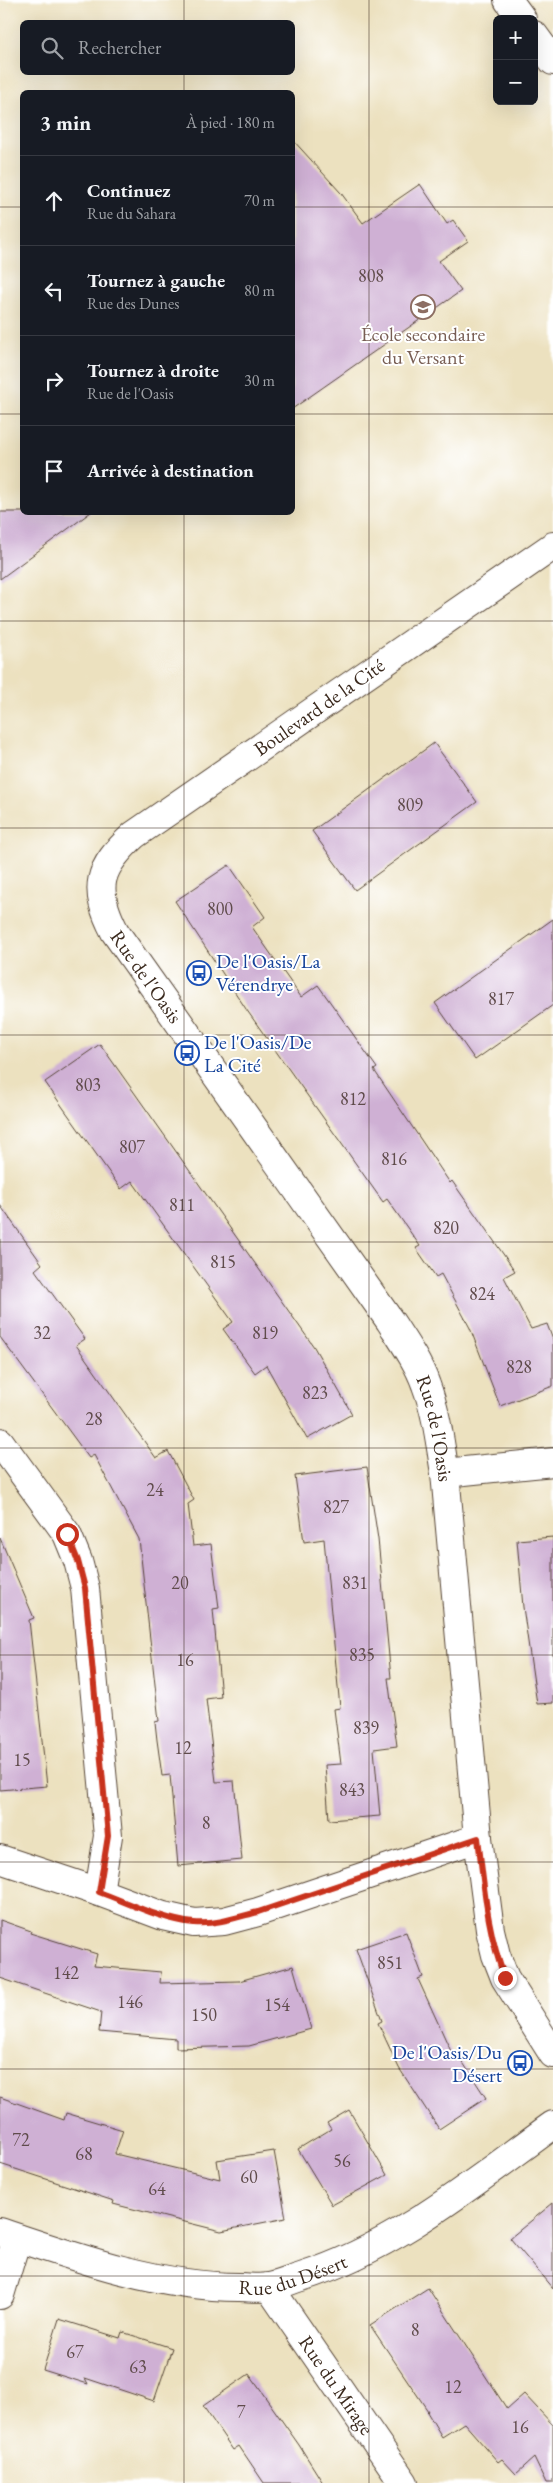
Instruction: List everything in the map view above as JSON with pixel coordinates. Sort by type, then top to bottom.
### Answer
[{"type":"street","points":[[508,0],[519,15]]},
{"type":"street","points":[[538,41],[553,61]]},
{"type":"street","name":"Boulevard de la Cité","points":[[101,883],[108,863],[134,835],[553,546]]},
{"type":"street","name":"Rue de l'Oasis","points":[[101,883],[106,914],[115,932],[413,1357],[426,1384],[436,1416],[445,1474],[478,1838],[490,1930],[496,1955],[505,1978],[553,2054]]},
{"type":"street","points":[[0,1442],[67,1534],[78,1561],[85,1588],[108,1836],[99,1892]]},
{"type":"street","points":[[445,1474],[553,1462]]},
{"type":"street","points":[[0,1859],[99,1892],[163,1916],[194,1923],[224,1921],[258,1912],[478,1838]]},
{"type":"street","name":"Rue du Désert","points":[[9,2235],[174,2282],[223,2287],[269,2287],[327,2269],[370,2250],[408,2227],[553,2125]]},
{"type":"street","points":[[0,2296],[9,2235]]},
{"type":"street","name":"Rue du Mirage","points":[[269,2287],[404,2483]]},
{"type":"building","points":[[295,142],[341,193],[363,223],[420,184],[447,224],[453,220],[468,241],[439,261],[461,291],[295,407]]},
{"type":"building","points":[[0,512],[20,512],[20,515],[87,515],[0,579]]},
{"type":"building","points":[[434,743],[477,802],[355,890],[312,831]]},
{"type":"building","points":[[229,865],[265,917],[252,927],[301,997],[318,985],[377,1068],[374,1070],[450,1183],[452,1181],[515,1271],[504,1277],[531,1329],[547,1324],[553,1340],[553,1386],[500,1406],[470,1328],[441,1274],[436,1277],[416,1248],[420,1246],[387,1199],[383,1202],[246,1009],[175,901]]},
{"type":"building","points":[[553,919],[553,1005],[475,1060],[435,1003]]},
{"type":"building","points":[[100,1044],[314,1347],[352,1414],[307,1439],[266,1365],[255,1373],[223,1329],[233,1322],[132,1181],[121,1189],[45,1082]]},
{"type":"building","points":[[0,1205],[42,1264],[35,1270],[85,1339],[76,1345],[156,1458],[168,1451],[194,1500],[188,1504],[193,1546],[211,1544],[219,1608],[213,1609],[221,1697],[206,1699],[216,1782],[234,1781],[242,1860],[178,1866],[170,1775],[162,1776],[157,1740],[155,1722],[159,1721],[139,1539],[94,1455],[89,1458],[0,1337]]},
{"type":"building","points":[[367,1467],[378,1539],[391,1678],[388,1678],[397,1746],[374,1749],[380,1816],[329,1820],[325,1765],[341,1764],[334,1709],[340,1708],[324,1539],[304,1542],[295,1476]]},
{"type":"building","points":[[553,1537],[553,1703],[537,1704],[523,1607],[517,1540]]},
{"type":"building","points":[[0,1538],[34,1618],[29,1620],[47,1786],[0,1790]]},
{"type":"building","points":[[0,1920],[31,1931],[30,1933],[97,1954],[94,1966],[161,1972],[160,1983],[239,1981],[293,1966],[311,2029],[249,2046],[176,2048],[176,2039],[99,2032],[101,2012],[0,1978]]},
{"type":"building","points":[[406,1932],[423,1977],[418,1979],[454,2058],[458,2055],[486,2098],[439,2129],[399,2068],[378,2023],[382,2021],[356,1949]]},
{"type":"building","points":[[0,2097],[64,2120],[66,2113],[123,2130],[115,2154],[220,2179],[217,2160],[274,2151],[286,2218],[221,2231],[113,2204],[114,2201],[0,2164]]},
{"type":"building","points":[[349,2110],[387,2175],[332,2205],[298,2149],[331,2129],[327,2123]]},
{"type":"building","points":[[553,2203],[553,2289],[510,2238]]},
{"type":"building","points":[[428,2288],[507,2409],[524,2394],[553,2425],[553,2483],[546,2483],[534,2458],[516,2474],[502,2459],[498,2462],[464,2423],[442,2437],[428,2411],[370,2325]]},
{"type":"building","points":[[59,2319],[120,2338],[122,2332],[172,2348],[154,2401],[85,2378],[88,2384],[43,2370]]},
{"type":"building","points":[[249,2374],[323,2483],[264,2483],[239,2446],[233,2450],[203,2406]]},
{"type":"place","name":"École secondaire du Versant","points":[[423,307]]},
{"type":"place","name":"De l'Oasis/La Vérendrye","points":[[199,973]]},
{"type":"place","name":"De l'Oasis/De La Cité","points":[[187,1053]]},
{"type":"place","name":"De l'Oasis/Du Désert","points":[[520,2063]]},
{"type":"route","points":[[67,1534],[78,1561],[85,1588],[108,1836],[99,1892],[163,1916],[194,1923],[224,1921],[258,1912],[478,1838],[490,1930],[496,1955],[505,1978]]}]
